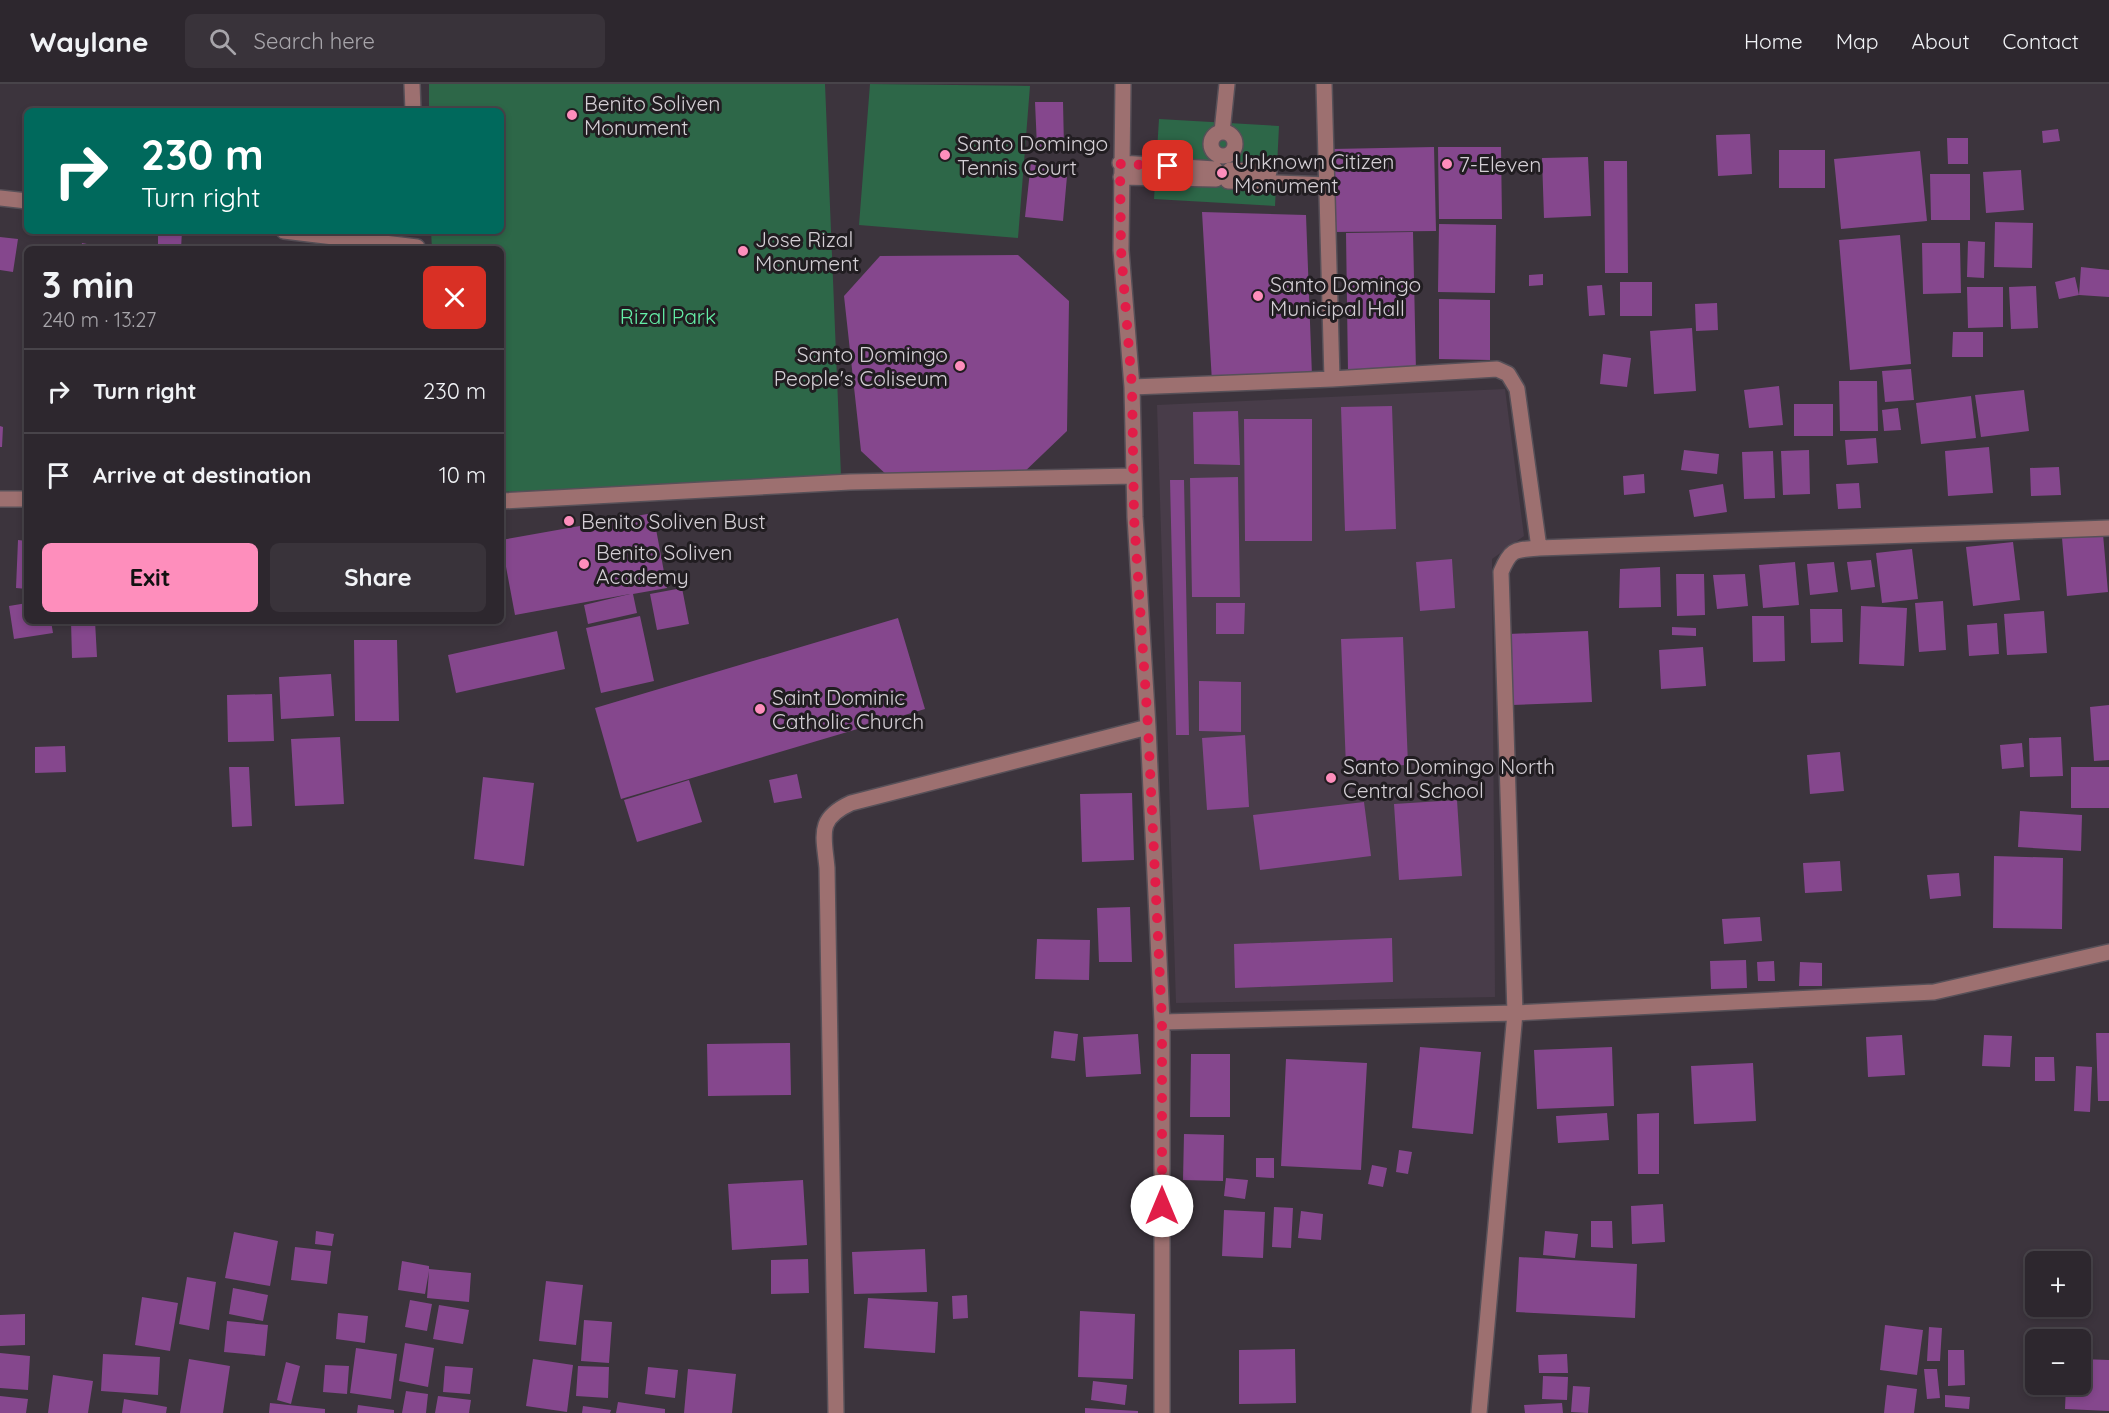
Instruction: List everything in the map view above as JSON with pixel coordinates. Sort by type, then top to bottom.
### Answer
[{"type":"street","points":[[412,84],[413,108]]},
{"type":"street","points":[[1123,84],[1120,170],[1121,250],[1132,387],[1133,476],[1162,1022],[1162,1413]]},
{"type":"street","points":[[1222,170],[1235,144],[1232,136],[1222,132],[1227,84]]},
{"type":"street","points":[[1324,84],[1332,379]]},
{"type":"street","points":[[1120,170],[1222,170],[1327,180]]},
{"type":"street","points":[[0,198],[24,201]]},
{"type":"street","points":[[320,234],[417,242]]},
{"type":"street","points":[[1132,387],[1332,379],[1497,369],[1508,374],[1517,389],[1539,548]]},
{"type":"street","points":[[504,501],[850,483],[1133,476]]},
{"type":"street","points":[[0,499],[24,499]]},
{"type":"street","points":[[1479,1413],[1515,1013],[1502,572],[1509,555],[1515,550],[1539,548],[2109,528]]},
{"type":"street","points":[[836,1413],[827,868],[824,834],[827,819],[834,811],[851,803],[1148,727]]},
{"type":"street","points":[[1162,1022],[1515,1013],[1935,992],[2109,952]]},
{"type":"shaded area","name":"Santo Domingo North Central School","points":[[1505,389],[1524,536],[1492,559],[1495,997],[1176,1003],[1157,405]]},
{"type":"green space","name":"Rizal Park","points":[[429,84],[825,84],[841,476],[504,492],[504,246],[432,246],[431,234],[504,234],[504,108],[429,108]]},
{"type":"green space","name":"Santo Domingo Tennis Court","points":[[870,84],[1030,86],[1018,238],[859,225]]},
{"type":"green space","points":[[1159,119],[1279,126],[1275,206],[1154,199]]},
{"type":"building","points":[[1035,102],[1063,102],[1064,147],[1037,147]]},
{"type":"building","points":[[2058,129],[2060,141],[2043,143],[2042,131]]},
{"type":"building","points":[[1750,134],[1752,174],[1718,176],[1716,135]]},
{"type":"building","points":[[1947,138],[1968,138],[1968,164],[1948,164]]},
{"type":"building","points":[[1434,147],[1436,231],[1333,232],[1332,149]]},
{"type":"building","points":[[1438,147],[1501,147],[1502,219],[1439,219]]},
{"type":"building","points":[[1779,150],[1825,150],[1825,188],[1779,188]]},
{"type":"building","points":[[1920,151],[1927,221],[1841,229],[1834,159]]},
{"type":"building","points":[[1588,157],[1591,216],[1544,218],[1542,158]]},
{"type":"building","points":[[1604,161],[1627,161],[1628,273],[1605,273]]},
{"type":"building","points":[[1031,162],[1068,165],[1063,221],[1025,217]]},
{"type":"building","points":[[2021,170],[2024,210],[1986,213],[1983,172]]},
{"type":"building","points":[[1930,174],[1970,174],[1970,220],[1931,220]]},
{"type":"building","name":"Santo Domingo Municipal Hall","points":[[1202,212],[1306,215],[1312,376],[1212,382]]},
{"type":"building","points":[[1995,222],[2033,223],[2032,268],[1994,267]]},
{"type":"building","points":[[1439,224],[1496,225],[1495,293],[1438,292]]},
{"type":"building","points":[[1413,232],[1416,371],[1348,372],[1346,233]]},
{"type":"building","points":[[158,234],[182,234],[181,246],[158,246]]},
{"type":"building","points":[[1900,235],[1911,364],[1850,370],[1839,240]]},
{"type":"building","points":[[0,237],[18,239],[13,272],[0,270]]},
{"type":"building","points":[[1968,241],[1985,242],[1984,278],[1967,277]]},
{"type":"building","points":[[82,243],[97,246],[82,246]]},
{"type":"building","points":[[1922,243],[1960,243],[1961,293],[1923,294]]},
{"type":"building","name":"Santo Domingo People's Coliseum","points":[[1018,255],[1069,301],[1067,431],[1020,476],[889,477],[861,451],[844,296],[880,256]]},
{"type":"building","points":[[2081,267],[2109,270],[2109,297],[2079,295]]},
{"type":"building","points":[[1543,274],[1543,285],[1529,286],[1529,275]]},
{"type":"building","points":[[2075,277],[2079,295],[2059,299],[2055,282]]},
{"type":"building","points":[[1620,282],[1652,282],[1652,316],[1620,316]]},
{"type":"building","points":[[1602,285],[1605,315],[1589,316],[1587,286]]},
{"type":"building","points":[[2036,286],[2038,328],[2011,329],[2009,287]]},
{"type":"building","points":[[1967,287],[2003,287],[2003,327],[1968,328]]},
{"type":"building","points":[[1439,299],[1490,300],[1490,360],[1439,359]]},
{"type":"building","points":[[1717,303],[1718,330],[1696,331],[1695,304]]},
{"type":"building","points":[[1692,328],[1696,391],[1654,394],[1650,331]]},
{"type":"building","points":[[1953,332],[1983,332],[1983,357],[1952,357]]},
{"type":"building","points":[[1603,354],[1631,358],[1627,387],[1600,384]]},
{"type":"building","points":[[1911,369],[1914,400],[1885,402],[1882,371]]},
{"type":"building","points":[[1839,381],[1877,381],[1878,431],[1840,431]]},
{"type":"building","points":[[1779,386],[1783,425],[1749,428],[1744,390]]},
{"type":"building","points":[[2024,390],[2029,431],[1981,437],[1975,395]]},
{"type":"building","points":[[1971,396],[1976,438],[1921,444],[1916,403]]},
{"type":"building","points":[[1794,404],[1833,404],[1833,436],[1794,436]]},
{"type":"building","points":[[1392,406],[1396,529],[1345,531],[1341,407]]},
{"type":"building","points":[[1898,408],[1901,430],[1884,431],[1882,410]]},
{"type":"building","points":[[1238,411],[1240,465],[1194,464],[1193,412]]},
{"type":"building","points":[[1244,419],[1312,419],[1312,541],[1245,541]]},
{"type":"building","points":[[0,426],[3,427],[2,447],[0,447]]},
{"type":"building","points":[[1876,438],[1878,463],[1847,465],[1845,440]]},
{"type":"building","points":[[1989,447],[1993,493],[1948,496],[1945,451]]},
{"type":"building","points":[[1684,450],[1719,454],[1717,474],[1681,470]]},
{"type":"building","points":[[1809,450],[1810,494],[1783,495],[1781,451]]},
{"type":"building","points":[[1773,451],[1775,498],[1744,499],[1742,452]]},
{"type":"building","points":[[2059,467],[2061,495],[2031,496],[2030,468]]},
{"type":"building","points":[[1644,474],[1645,493],[1624,495],[1623,476]]},
{"type":"building","points":[[1238,477],[1240,597],[1192,597],[1190,478]]},
{"type":"building","points":[[1170,480],[1184,480],[1189,735],[1176,735]]},
{"type":"building","points":[[1859,483],[1861,508],[1838,509],[1836,484]]},
{"type":"building","points":[[1723,484],[1727,512],[1694,517],[1689,490]]},
{"type":"building","name":"Benito Soliven Academy","points":[[653,513],[667,588],[633,594],[637,613],[588,624],[584,605],[630,594],[515,615],[504,556],[504,539]]},
{"type":"building","points":[[2103,534],[2108,592],[2067,596],[2062,538]]},
{"type":"building","points":[[18,540],[24,541],[24,589],[16,588]]},
{"type":"building","points":[[2013,542],[2020,600],[1973,606],[1966,547]]},
{"type":"building","points":[[1912,549],[1918,599],[1882,603],[1876,553]]},
{"type":"building","points":[[1452,559],[1455,608],[1420,611],[1416,562]]},
{"type":"building","points":[[1871,560],[1875,587],[1851,590],[1847,562]]},
{"type":"building","points":[[1795,562],[1799,605],[1763,608],[1759,565]]},
{"type":"building","points":[[1834,562],[1838,592],[1810,595],[1807,564]]},
{"type":"building","points":[[1660,567],[1661,607],[1619,608],[1620,569]]},
{"type":"building","points":[[1676,574],[1704,574],[1705,615],[1677,616]]},
{"type":"building","points":[[1745,574],[1748,606],[1717,609],[1713,575]]},
{"type":"building","points":[[682,588],[689,624],[657,630],[650,594]]},
{"type":"building","points":[[1943,601],[1946,650],[1919,652],[1915,603]]},
{"type":"building","points":[[1216,603],[1245,603],[1244,634],[1216,634]]},
{"type":"building","points":[[24,604],[24,624],[52,624],[53,633],[14,639],[9,606]]},
{"type":"building","points":[[1861,606],[1907,608],[1904,666],[1859,664]]},
{"type":"building","points":[[1810,609],[1842,609],[1843,642],[1811,643]]},
{"type":"building","points":[[2044,611],[2047,653],[2007,655],[2004,614]]},
{"type":"building","points":[[640,616],[654,681],[601,693],[586,628]]},
{"type":"building","points":[[1752,616],[1784,616],[1785,661],[1753,662]]},
{"type":"building","name":"Saint Dominic Catholic Church","points":[[898,618],[925,709],[621,799],[595,708]]},
{"type":"building","points":[[1997,623],[1999,654],[1969,656],[1967,625]]},
{"type":"building","points":[[71,624],[95,624],[97,657],[72,658]]},
{"type":"building","points":[[1672,627],[1696,628],[1696,636],[1672,635]]},
{"type":"building","points":[[557,631],[565,669],[456,693],[448,655]]},
{"type":"building","points":[[1588,631],[1592,702],[1512,705],[1508,634]]},
{"type":"building","points":[[1403,637],[1408,765],[1346,767],[1341,639]]},
{"type":"building","points":[[354,640],[397,640],[399,721],[355,721]]},
{"type":"building","points":[[1703,647],[1706,686],[1661,689],[1659,650]]},
{"type":"building","points":[[331,674],[334,716],[281,719],[279,677]]},
{"type":"building","points":[[1199,681],[1241,682],[1241,732],[1199,731]]},
{"type":"building","points":[[272,694],[274,741],[228,742],[227,695]]},
{"type":"building","points":[[2109,705],[2109,760],[2094,761],[2090,707]]},
{"type":"building","points":[[1245,735],[1249,807],[1207,810],[1202,738]]},
{"type":"building","points":[[340,737],[344,804],[295,806],[291,739]]},
{"type":"building","points":[[2061,737],[2063,776],[2030,777],[2029,738]]},
{"type":"building","points":[[2022,743],[2024,767],[2002,769],[2000,745]]},
{"type":"building","points":[[65,746],[66,772],[35,773],[35,747]]},
{"type":"building","points":[[1840,752],[1844,791],[1810,794],[1807,755]]},
{"type":"building","points":[[229,767],[249,767],[252,826],[232,827]]},
{"type":"building","points":[[2071,767],[2109,767],[2109,808],[2071,808]]},
{"type":"building","points":[[797,774],[802,798],[774,803],[769,780]]},
{"type":"building","points":[[483,777],[534,783],[524,866],[474,859]]},
{"type":"building","points":[[689,780],[702,822],[637,842],[624,800]]},
{"type":"building","points":[[1132,793],[1134,860],[1082,862],[1080,794]]},
{"type":"building","points":[[1457,800],[1462,876],[1399,880],[1394,804]]},
{"type":"building","points":[[1364,802],[1371,856],[1260,870],[1253,815]]},
{"type":"building","points":[[2020,811],[2082,815],[2081,851],[2018,847]]},
{"type":"building","points":[[1994,856],[2063,858],[2062,929],[1993,928]]},
{"type":"building","points":[[1840,861],[1842,891],[1805,893],[1803,863]]},
{"type":"building","points":[[1959,873],[1961,896],[1930,899],[1927,875]]},
{"type":"building","points":[[1130,907],[1132,962],[1099,962],[1097,908]]},
{"type":"building","points":[[1760,917],[1762,941],[1724,944],[1722,919]]},
{"type":"building","points":[[1392,938],[1393,982],[1235,988],[1234,944]]},
{"type":"building","points":[[1037,939],[1090,940],[1089,980],[1035,979]]},
{"type":"building","points":[[1746,960],[1747,988],[1711,989],[1710,961]]},
{"type":"building","points":[[1774,961],[1775,981],[1758,981],[1757,962]]},
{"type":"building","points":[[1800,962],[1822,963],[1822,986],[1799,986]]},
{"type":"building","points":[[1054,1031],[1078,1034],[1075,1061],[1051,1058]]},
{"type":"building","points":[[2096,1033],[2109,1033],[2109,1101],[2098,1101]]},
{"type":"building","points":[[1138,1034],[1141,1074],[1086,1077],[1083,1037]]},
{"type":"building","points":[[1902,1035],[1905,1075],[1868,1077],[1866,1037]]},
{"type":"building","points":[[1984,1035],[2012,1036],[2010,1067],[1982,1066]]},
{"type":"building","points":[[790,1043],[791,1095],[708,1096],[707,1044]]},
{"type":"building","points":[[1420,1047],[1481,1052],[1473,1134],[1412,1128]]},
{"type":"building","points":[[1612,1047],[1614,1106],[1537,1109],[1534,1050]]},
{"type":"building","points":[[1191,1054],[1230,1054],[1230,1117],[1190,1117]]},
{"type":"building","points":[[2035,1057],[2054,1057],[2055,1081],[2035,1081]]},
{"type":"building","points":[[1286,1059],[1367,1063],[1361,1170],[1281,1166]]},
{"type":"building","points":[[1753,1063],[1756,1121],[1694,1124],[1691,1066]]},
{"type":"building","points":[[2076,1066],[2092,1067],[2090,1112],[2074,1111]]},
{"type":"building","points":[[1607,1113],[1609,1140],[1558,1143],[1556,1116]]},
{"type":"building","points":[[1659,1113],[1659,1174],[1638,1174],[1637,1114]]},
{"type":"building","points":[[1184,1134],[1224,1135],[1223,1181],[1183,1180]]},
{"type":"building","points":[[1399,1150],[1412,1152],[1408,1174],[1396,1172]]},
{"type":"building","points":[[1256,1158],[1274,1158],[1274,1178],[1256,1177]]},
{"type":"building","points":[[1372,1165],[1387,1168],[1383,1187],[1368,1184]]},
{"type":"building","points":[[1226,1178],[1248,1180],[1245,1199],[1224,1196]]},
{"type":"building","points":[[803,1180],[807,1245],[732,1250],[728,1184]]},
{"type":"building","points":[[1663,1204],[1665,1242],[1632,1244],[1631,1206]]},
{"type":"building","points":[[1274,1207],[1293,1208],[1291,1248],[1272,1247]]},
{"type":"building","points":[[1224,1210],[1265,1212],[1263,1258],[1222,1256]]},
{"type":"building","points":[[1301,1211],[1323,1214],[1321,1240],[1298,1238]]},
{"type":"building","points":[[1591,1221],[1612,1221],[1613,1248],[1591,1247]]},
{"type":"building","points":[[316,1231],[334,1234],[332,1246],[315,1244]]},
{"type":"building","points":[[1545,1231],[1578,1234],[1575,1258],[1543,1255]]},
{"type":"building","points":[[234,1232],[278,1241],[270,1286],[225,1278]]},
{"type":"building","points":[[295,1247],[331,1251],[327,1284],[291,1280]]},
{"type":"building","points":[[925,1249],[927,1292],[854,1294],[852,1252]]},
{"type":"building","points":[[1519,1257],[1637,1264],[1635,1318],[1516,1312]]},
{"type":"building","points":[[808,1259],[809,1293],[771,1294],[771,1260]]},
{"type":"building","points":[[402,1261],[429,1266],[429,1269],[471,1273],[469,1302],[427,1298],[429,1271],[425,1294],[398,1290]]},
{"type":"building","points":[[187,1277],[216,1282],[209,1330],[179,1324]]},
{"type":"building","points":[[546,1281],[583,1285],[576,1345],[539,1341]]},
{"type":"building","points":[[233,1288],[268,1295],[263,1321],[229,1314]]},
{"type":"building","points":[[967,1295],[968,1318],[953,1319],[952,1296]]},
{"type":"building","points":[[142,1297],[178,1303],[170,1351],[135,1345]]},
{"type":"building","points":[[868,1298],[938,1302],[935,1353],[864,1348]]},
{"type":"building","points":[[410,1300],[432,1304],[427,1331],[405,1327]]},
{"type":"building","points":[[439,1305],[469,1310],[463,1344],[433,1339]]},
{"type":"building","points":[[1080,1311],[1135,1314],[1133,1379],[1078,1377]]},
{"type":"building","points":[[338,1313],[368,1316],[365,1343],[336,1339]]},
{"type":"building","points":[[25,1314],[25,1345],[0,1346],[0,1315]]},
{"type":"building","points":[[584,1320],[612,1322],[609,1363],[581,1361]]},
{"type":"building","points":[[227,1321],[268,1325],[265,1356],[224,1352]]},
{"type":"building","points":[[1885,1325],[1923,1330],[1917,1375],[1880,1370]]},
{"type":"building","points":[[1929,1327],[1942,1328],[1940,1361],[1927,1361]]},
{"type":"building","points":[[405,1343],[434,1348],[428,1387],[399,1381]]},
{"type":"building","points":[[356,1348],[397,1354],[391,1399],[350,1393]]},
{"type":"building","points":[[1295,1349],[1296,1403],[1239,1404],[1239,1350]]},
{"type":"building","points":[[1948,1350],[1964,1350],[1965,1385],[1948,1386]]},
{"type":"building","points":[[0,1353],[30,1356],[28,1390],[0,1388]]},
{"type":"building","points":[[103,1354],[160,1357],[158,1395],[101,1391]]},
{"type":"building","points":[[1567,1354],[1568,1373],[1539,1373],[1538,1355]]},
{"type":"building","points":[[189,1359],[230,1366],[223,1413],[180,1413]]},
{"type":"building","points":[[533,1359],[573,1365],[567,1412],[526,1406]]},
{"type":"building","points":[[2091,1359],[2109,1360],[2109,1411],[2065,1409],[2066,1395],[2091,1395]]},
{"type":"building","points":[[286,1362],[300,1366],[291,1404],[277,1400]]},
{"type":"building","points":[[325,1365],[349,1366],[347,1394],[323,1392]]},
{"type":"building","points":[[445,1366],[473,1368],[470,1394],[443,1392]]},
{"type":"building","points":[[578,1366],[609,1367],[608,1398],[576,1396]]},
{"type":"building","points":[[648,1367],[678,1370],[675,1398],[645,1394]]},
{"type":"building","points":[[688,1369],[736,1374],[732,1413],[684,1413]]},
{"type":"building","points":[[1924,1369],[1937,1369],[1940,1398],[1927,1399]]},
{"type":"building","points":[[53,1375],[93,1381],[88,1413],[48,1413]]},
{"type":"building","points":[[1543,1376],[1568,1377],[1567,1400],[1542,1399]]},
{"type":"building","points":[[1093,1381],[1127,1385],[1125,1405],[1091,1400]]},
{"type":"building","points":[[1887,1385],[1917,1389],[1914,1413],[1884,1413]]},
{"type":"building","points":[[1573,1386],[1590,1387],[1588,1413],[1571,1412]]},
{"type":"building","points":[[406,1391],[428,1394],[426,1413],[402,1413]]},
{"type":"building","points":[[1945,1395],[1970,1397],[1969,1409],[1945,1407]]},
{"type":"building","points":[[0,1396],[28,1399],[26,1413],[0,1413]]},
{"type":"building","points":[[438,1396],[471,1400],[469,1413],[435,1413]]},
{"type":"building","points":[[124,1399],[167,1407],[166,1413],[122,1413]]},
{"type":"building","points":[[618,1402],[665,1409],[665,1413],[616,1413]]},
{"type":"building","points":[[270,1403],[325,1409],[325,1413],[269,1413]]},
{"type":"building","points":[[1562,1403],[1563,1413],[1525,1413],[1524,1405]]},
{"type":"building","points":[[358,1405],[394,1410],[394,1413],[357,1413]]},
{"type":"building","points":[[583,1406],[611,1410],[610,1413],[582,1413]]},
{"type":"building","points":[[1085,1408],[1138,1411],[1138,1413],[1085,1413]]},
{"type":"place","name":"Benito Soliven Monument","points":[[572,115]]},
{"type":"place","name":"Santo Domingo Tennis Court","points":[[945,155]]},
{"type":"place","name":"7-Eleven","points":[[1447,164]]},
{"type":"place","name":"Unknown Citizen Monument","points":[[1222,173]]},
{"type":"place","name":"Jose Rizal Monument","points":[[743,251]]},
{"type":"place","name":"Santo Domingo Municipal Hall","points":[[1258,296]]},
{"type":"place","name":"Santo Domingo People's Coliseum","points":[[960,366]]},
{"type":"place","name":"Benito Soliven Bust","points":[[569,521]]},
{"type":"place","name":"Benito Soliven Academy","points":[[584,564]]},
{"type":"place","name":"Saint Dominic Catholic Church","points":[[760,709]]},
{"type":"place","name":"Santo Domingo North Central School","points":[[1331,778]]},
{"type":"route","points":[[1162,1206],[1162,1022],[1148,727],[1134,517],[1132,387],[1121,250],[1120,164],[1168,166]]}]
